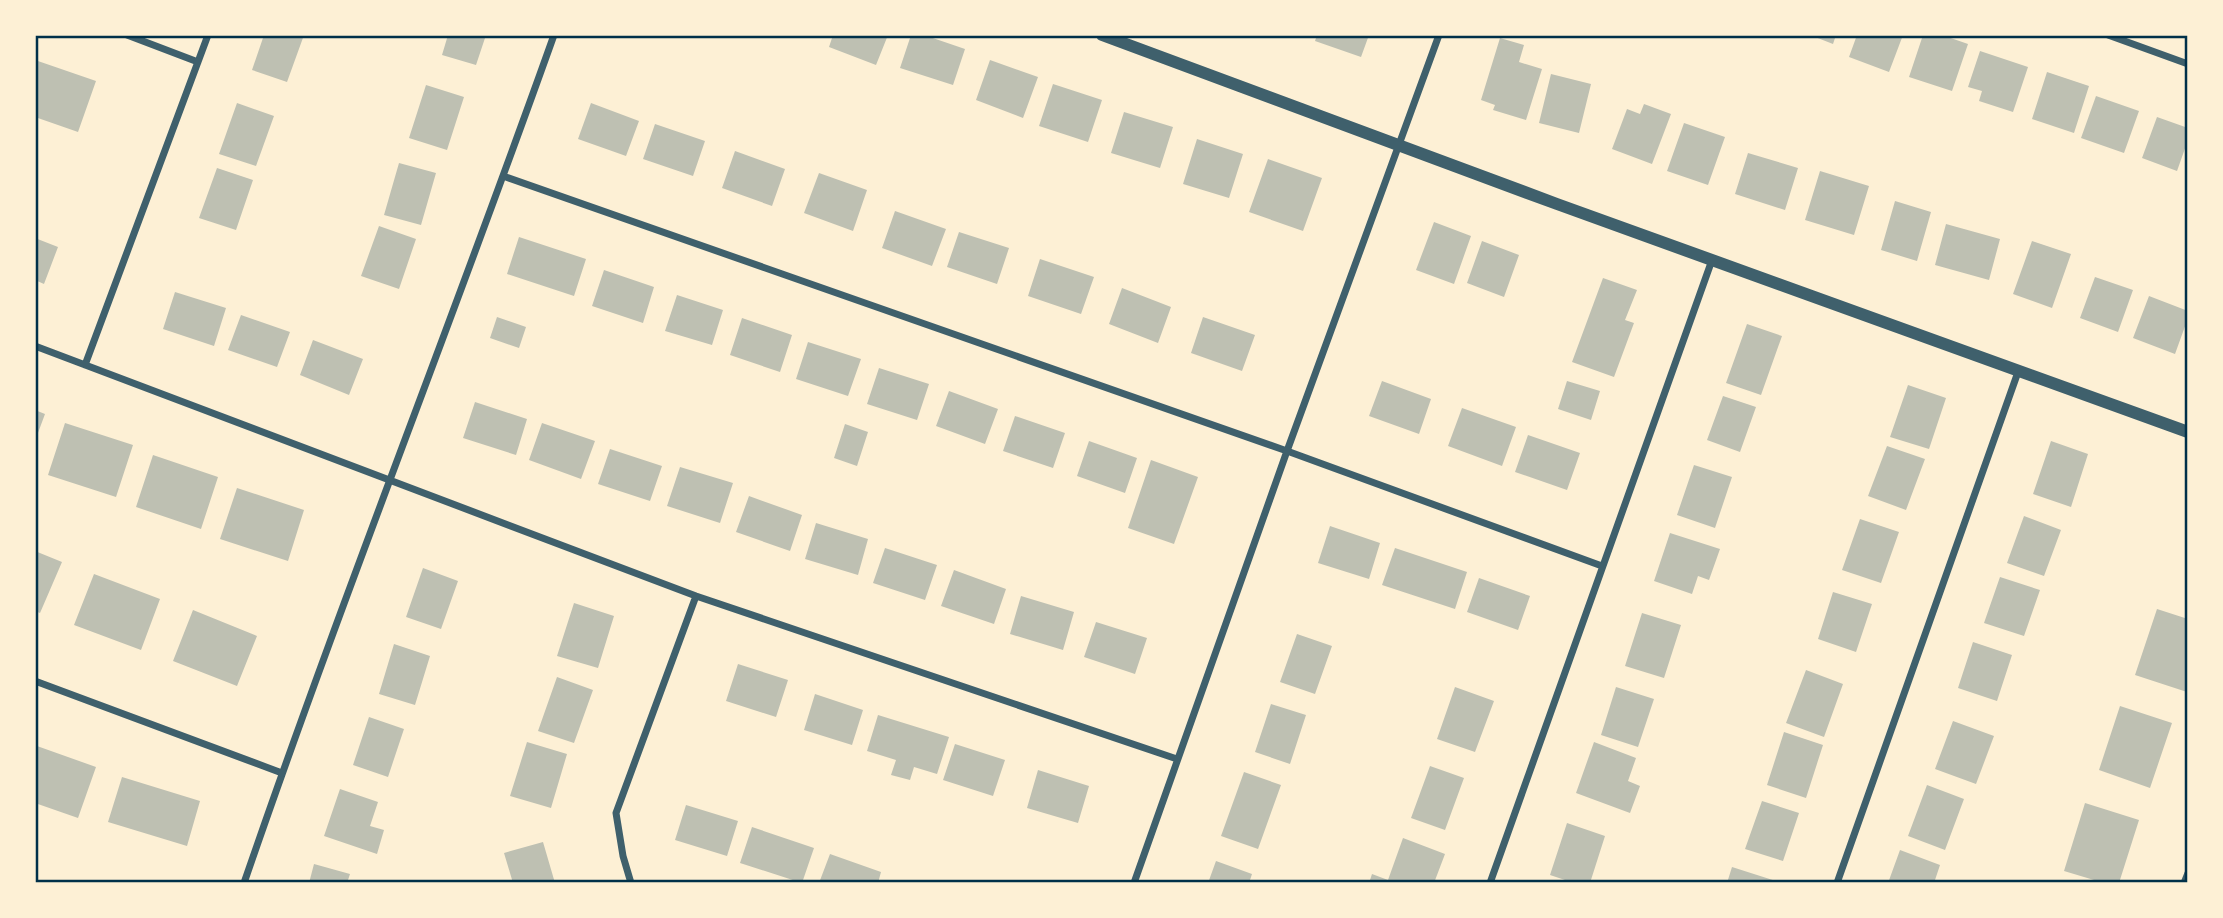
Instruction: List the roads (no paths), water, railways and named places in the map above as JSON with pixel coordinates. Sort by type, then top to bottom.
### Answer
[{"type":"street","points":[[127,35],[198,62]]},
{"type":"street","points":[[85,365],[208,35]]},
{"type":"street","points":[[244,883],[388,480],[554,35]]},
{"type":"street","points":[[1102,35],[2188,432]]},
{"type":"street","points":[[1134,883],[1397,145],[1439,35]]},
{"type":"street","points":[[2108,35],[2133,39],[2188,64]]},
{"type":"street","points":[[503,176],[1287,451],[1602,566]]},
{"type":"street","points":[[1490,883],[1712,260]]},
{"type":"street","points":[[35,346],[696,596],[1177,759]]},
{"type":"street","points":[[1838,883],[2018,372]]},
{"type":"street","points":[[631,883],[623,856],[616,813],[696,596]]},
{"type":"street","points":[[35,681],[282,773]]},
{"type":"street","points":[[2185,883],[2188,873]]}]
